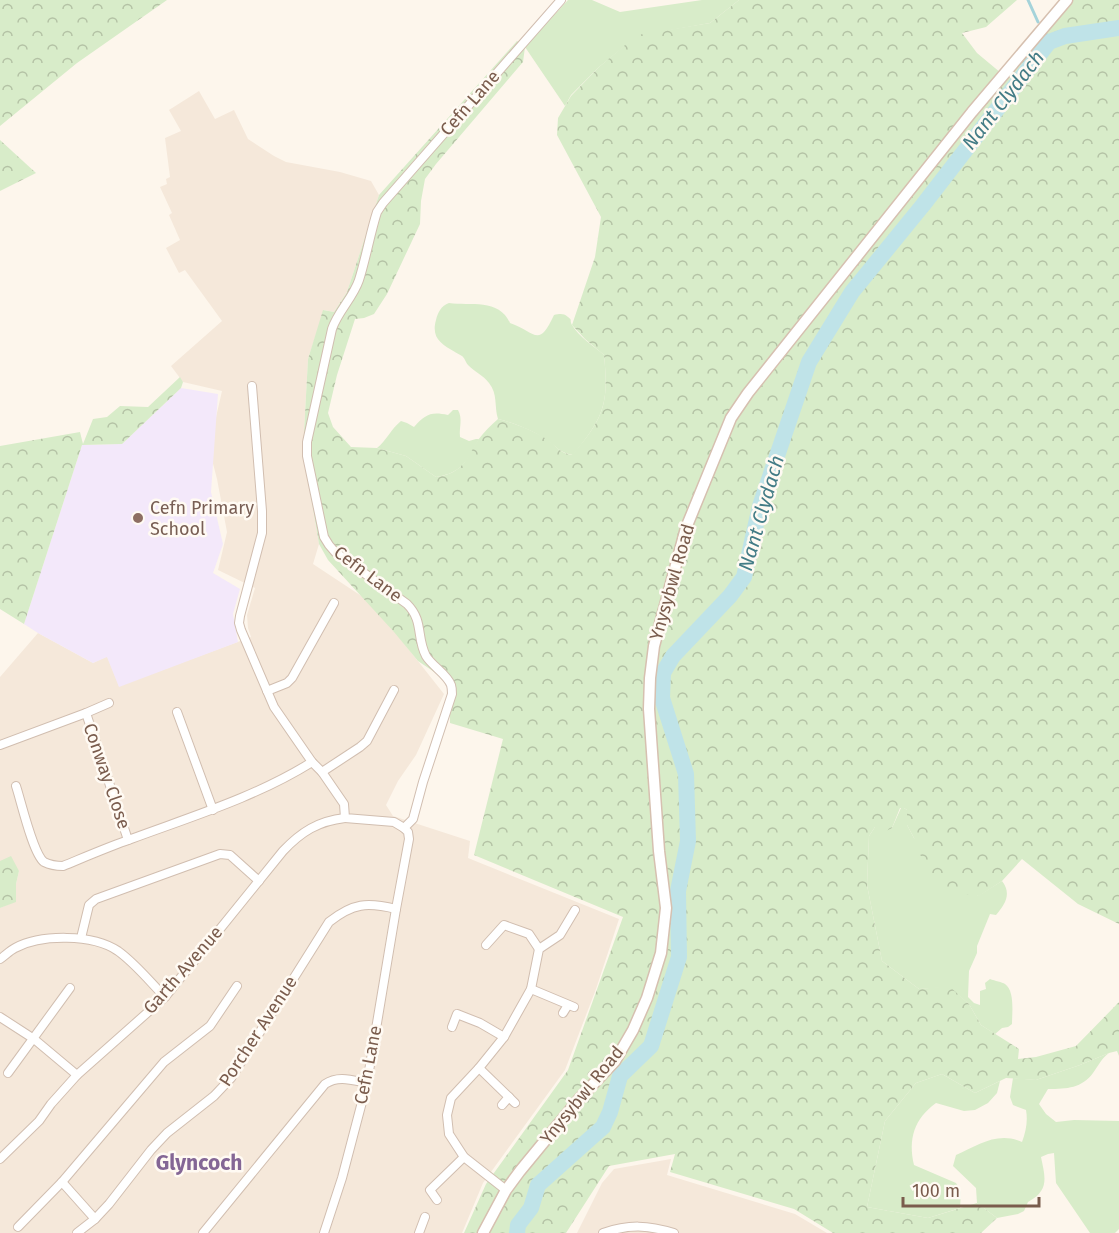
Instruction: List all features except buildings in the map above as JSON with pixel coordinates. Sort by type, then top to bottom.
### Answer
[{"type":"main road","name":"Ynysybwl Road","points":[[483,1233],[506,1190],[520,1171],[580,1098],[615,1062],[638,1020],[661,953],[666,908],[658,839],[649,709],[654,646],[686,528],[731,417],[957,131],[1067,0]]},
{"type":"street","name":"Cefn Lane","points":[[324,1233],[342,1178],[367,1083],[409,839],[408,832],[404,828],[413,819],[452,694],[451,685],[426,656],[414,610],[335,552],[324,537],[306,442],[332,329],[358,282],[377,212],[561,0]]},
{"type":"street","points":[[252,386],[262,533],[239,623],[267,691],[283,721],[344,804],[345,818]]},
{"type":"street","points":[[267,691],[287,683],[292,678],[334,603]]},
{"type":"street","points":[[322,772],[367,741],[394,690]]},
{"type":"street","name":"Conway Close","points":[[0,745],[109,703]]},
{"type":"street","points":[[177,712],[213,810]]},
{"type":"street","name":"Conway Close","points":[[86,713],[128,840]]},
{"type":"street","points":[[16,786],[37,853],[46,863],[63,866],[213,810],[286,778],[312,762]]},
{"type":"street","name":"Garth Avenue","points":[[0,1159],[39,1121],[77,1075],[165,997],[293,840],[328,820],[345,818],[394,822],[404,828]]},
{"type":"street","points":[[81,938],[89,905],[96,898],[220,854],[230,855],[259,881]]},
{"type":"street","name":"Porcher Avenue","points":[[77,1233],[109,1204],[167,1133],[214,1096],[231,1078],[329,922],[356,905],[381,905],[396,909]]},
{"type":"street","points":[[539,950],[560,935],[575,910]]},
{"type":"street","points":[[486,945],[504,925],[530,934],[539,950],[531,989],[504,1037],[451,1098],[447,1115],[449,1134],[464,1157],[506,1190]]},
{"type":"street","points":[[0,959],[23,945],[44,940],[81,938],[116,950],[165,997]]},
{"type":"street","points":[[18,1227],[62,1182],[164,1062],[210,1026],[237,986]]},
{"type":"street","points":[[8,1073],[70,988]]},
{"type":"street","points":[[531,989],[571,1006],[563,1013]]},
{"type":"street","points":[[452,1027],[457,1014],[480,1023],[504,1037]]},
{"type":"street","points":[[0,1017],[34,1039],[77,1075]]},
{"type":"street","points":[[479,1068],[512,1100],[502,1105]]},
{"type":"street","points":[[203,1233],[325,1084],[332,1079],[339,1078],[367,1083]]},
{"type":"street","points":[[438,1200],[430,1190],[464,1157]]},
{"type":"street","points":[[62,1182],[95,1219]]},
{"type":"street","points":[[419,1233],[425,1217]]},
{"type":"street","points":[[603,1233],[619,1227],[652,1227],[674,1233]]},
{"type":"shaded area","points":[[199,91],[215,119],[234,110],[248,139],[274,156],[286,162],[340,172],[371,181],[379,195],[347,292],[334,312],[324,310],[308,359],[303,450],[319,544],[313,564],[372,603],[444,694],[416,755],[398,781],[386,805],[393,816],[470,841],[468,858],[619,919],[596,989],[565,1070],[483,1183],[462,1233],[0,1233],[0,908],[16,901],[19,871],[0,861],[0,677],[38,633],[93,663],[107,656],[119,686],[251,637],[247,615],[255,588],[218,570],[227,532],[209,448],[222,391],[183,382],[171,366],[222,321],[185,270],[179,273],[166,248],[180,240],[169,215],[172,213],[160,187],[167,184],[166,179],[170,177],[165,138],[181,131],[169,110]]},
{"type":"shaded area","name":"Cefn Primary School","points":[[181,388],[218,394],[211,492],[223,544],[213,573],[240,589],[233,614],[238,642],[119,687],[107,657],[93,663],[24,624],[82,445],[122,444]]},
{"type":"shaded area","points":[[671,1159],[667,1175],[795,1214],[827,1233],[577,1233],[602,1183],[614,1169]]},
{"type":"green space","points":[[0,0],[167,0],[77,63],[0,126]]},
{"type":"green space","points":[[568,0],[592,0],[620,12],[702,0],[739,0],[710,23],[637,36],[599,67],[571,95],[565,106],[525,47]]},
{"type":"green space","points":[[739,0],[1017,0],[986,27],[962,33],[977,53],[1007,78],[1073,0],[1119,0],[1119,924],[1078,904],[1022,859],[1002,881],[979,896],[934,891],[907,825],[907,810],[904,808],[900,808],[892,828],[880,834],[875,827],[869,836],[867,885],[882,961],[919,989],[949,986],[969,1004],[981,1025],[1019,1049],[1018,1059],[1036,1057],[1076,1046],[1119,1002],[1119,1056],[1117,1051],[1109,1053],[1036,1080],[1006,1078],[975,1093],[942,1074],[916,1083],[885,1121],[867,1207],[928,1218],[977,1203],[997,1218],[981,1233],[833,1233],[794,1209],[670,1172],[675,1154],[609,1166],[566,1233],[464,1233],[486,1184],[568,1070],[623,917],[474,855],[503,739],[450,723],[449,682],[418,661],[328,560],[319,544],[303,450],[308,359],[323,310],[334,312],[347,292],[379,195],[517,41],[525,47],[523,62],[425,179],[420,224],[387,294],[374,314],[355,319],[337,375],[328,413],[333,427],[351,447],[377,448],[406,456],[436,477],[452,473],[462,465],[480,437],[498,419],[531,430],[561,451],[572,455],[598,420],[605,398],[604,355],[572,325],[595,257],[601,217],[557,135],[558,118],[571,96],[599,67],[637,35],[710,23]]},
{"type":"green space","points":[[0,140],[36,173],[0,191]]},
{"type":"green space","points":[[449,303],[491,306],[505,315],[510,323],[536,335],[544,332],[554,315],[565,315],[579,333],[604,355],[606,386],[602,409],[592,430],[573,455],[561,451],[531,431],[498,419],[492,387],[468,365],[463,357],[445,346],[436,336],[435,326],[438,314]]},
{"type":"green space","points":[[180,377],[183,382],[181,388],[122,444],[82,445],[24,624],[0,609],[0,446],[80,432],[83,444],[93,419],[107,417],[120,406],[148,407]]},
{"type":"green space","points":[[453,410],[458,410],[461,420],[460,437],[469,441],[479,439],[463,465],[452,472],[436,477],[406,456],[377,448],[401,421],[414,427],[428,415],[448,415]]},
{"type":"green space","points":[[901,808],[907,810],[907,825],[914,838],[978,896],[1002,881],[1007,890],[1004,903],[996,915],[990,914],[969,971],[968,997],[974,1003],[980,1005],[980,991],[986,989],[985,983],[990,979],[1008,987],[1012,1002],[1012,1024],[995,1034],[981,1025],[969,1004],[949,987],[919,989],[882,961],[867,885],[869,836],[875,827],[892,828]]},
{"type":"green space","points":[[11,856],[19,871],[16,902],[0,908],[0,861]]},
{"type":"green space","points":[[1109,1053],[1084,1082],[1068,1088],[1048,1089],[1039,1104],[1056,1122],[1119,1121],[1119,1229],[1115,1233],[1090,1233],[1056,1183],[1054,1153],[1041,1157],[1043,1188],[1028,1202],[1024,1211],[997,1218],[977,1203],[976,1188],[953,1166],[956,1155],[996,1139],[1005,1138],[1022,1142],[1027,1118],[1026,1110],[1013,1105],[1010,1097],[1013,1078],[1036,1080]]},
{"type":"green space","points":[[942,1074],[975,1093],[1000,1081],[997,1093],[988,1103],[975,1110],[964,1111],[936,1103],[922,1116],[914,1130],[912,1156],[914,1165],[956,1183],[961,1192],[960,1208],[928,1218],[867,1207],[885,1121],[916,1083]]},
{"type":"waterway","points":[[1028,0],[1038,22]]},
{"type":"waterway","name":"Nant Clydach","points":[[517,1233],[518,1225],[531,1208],[538,1185],[603,1127],[610,1112],[620,1076],[651,1046],[679,957],[678,891],[688,841],[686,774],[662,698],[663,673],[673,656],[730,596],[744,577],[760,506],[809,362],[852,292],[923,205],[1049,42],[1065,36],[1119,28]]},
{"type":"waterway","points":[[1046,34],[1049,42]]},
{"type":"place","name":"Cefn Primary School","points":[[138,518]]},
{"type":"district","name":"Glyncoch","points":[[199,1163]]}]
